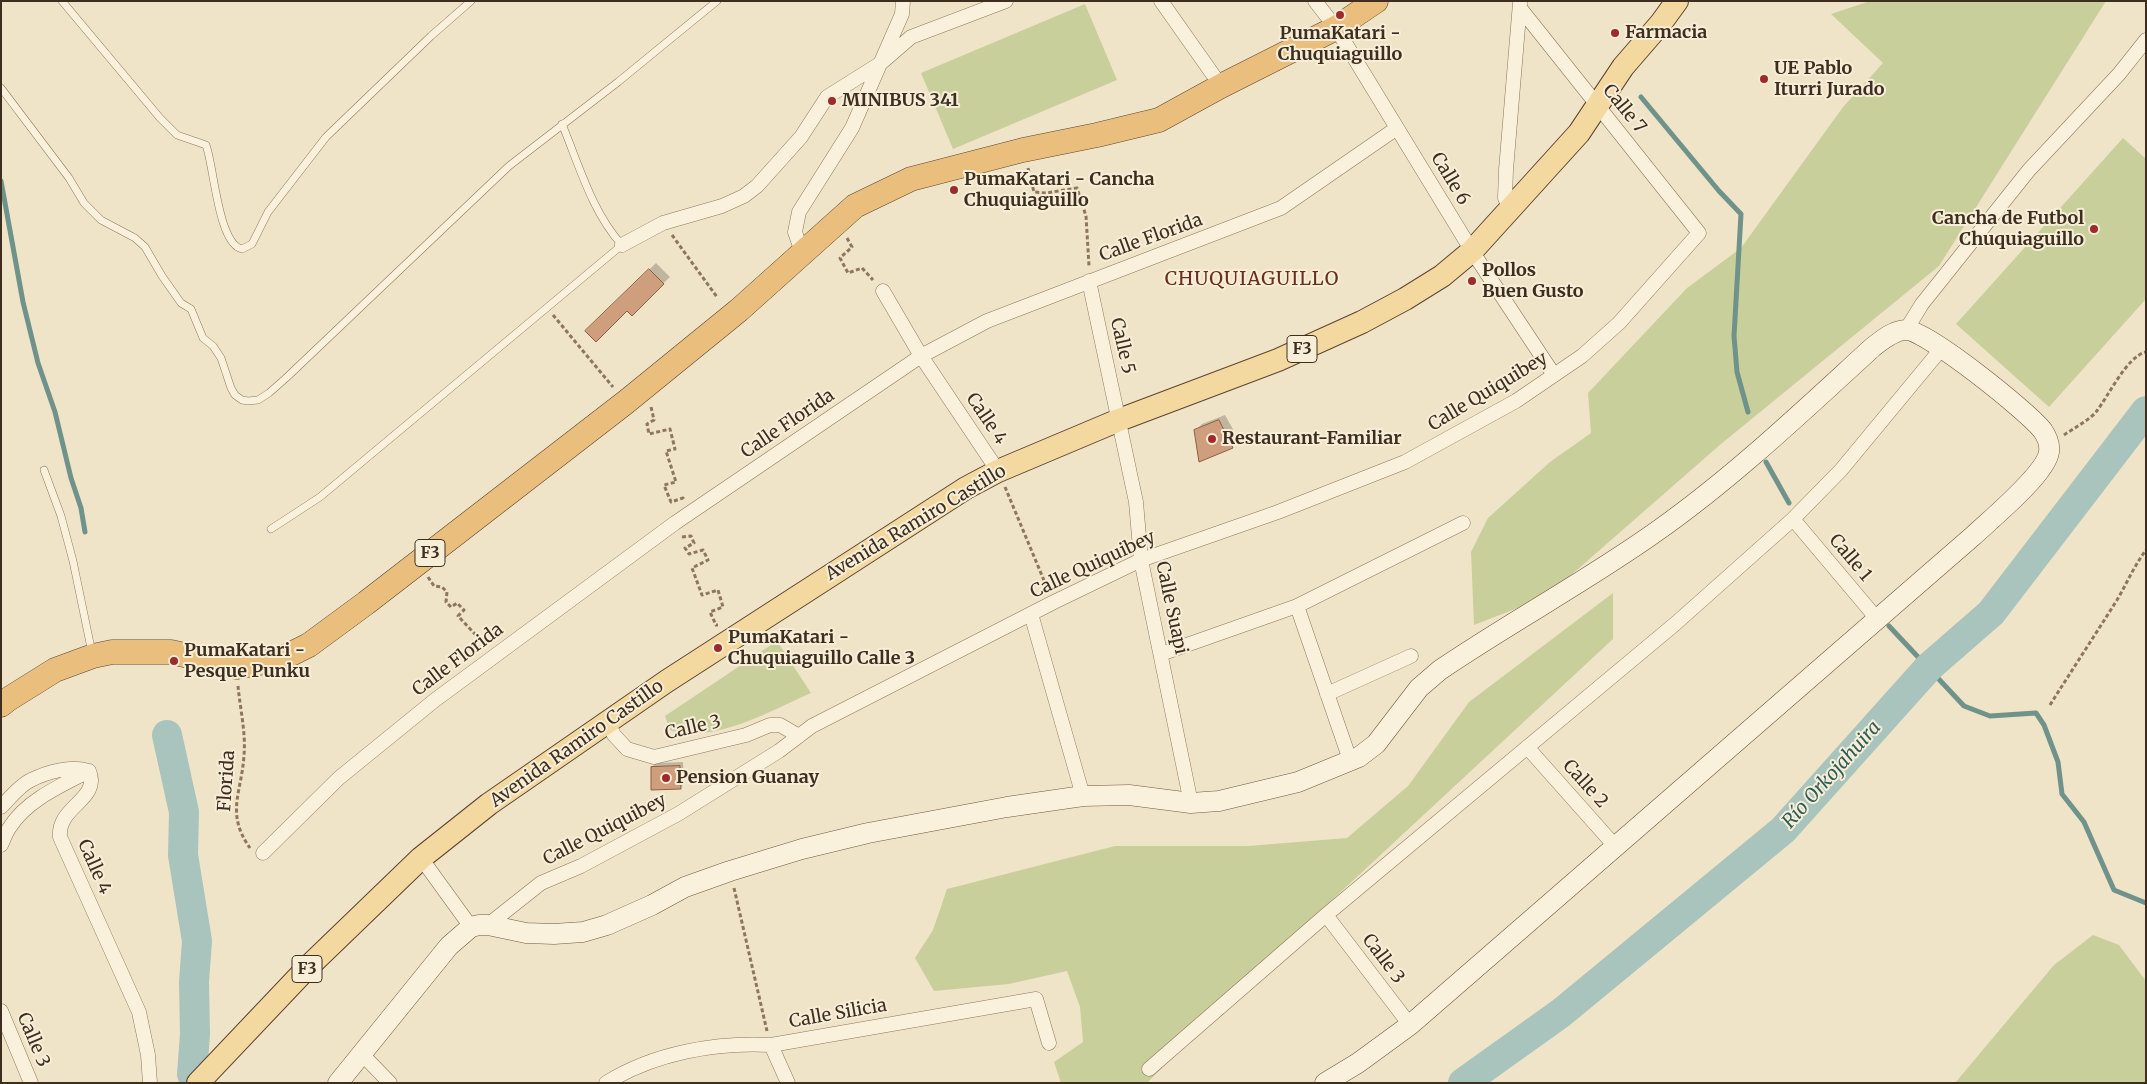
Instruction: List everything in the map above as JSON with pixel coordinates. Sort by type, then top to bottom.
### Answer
[{"type":"highway","name":"F3","points":[[1,705],[55,670],[93,656],[112,652],[171,652],[237,667],[287,656],[308,645],[626,402],[739,310],[855,206],[911,179],[1023,150],[1097,136],[1159,120],[1220,86],[1336,28],[1376,1]]},
{"type":"main road","name":"Avenida Ramiro Castillo","points":[[198,1083],[309,966],[420,858],[489,804],[607,721],[966,488],[998,471],[1118,420],[1278,360],[1362,322],[1427,285],[1472,252],[1511,211],[1579,133],[1623,67],[1662,23],[1677,1]]},
{"type":"main road","points":[[338,1083],[449,946],[480,926],[526,933],[584,932],[608,925],[652,905],[685,887],[730,871],[802,849],[868,833],[1007,807],[1083,796],[1129,795],[1191,803],[1219,801],[1298,782],[1359,757],[1376,744],[1419,688],[1440,670],[1587,580],[1660,529],[1723,481],[1873,347],[1892,333],[1906,330],[1923,335],[1995,388],[2042,429],[2049,445],[2049,454],[2035,477],[1973,536],[1410,1025],[1358,1063],[1325,1083]]},
{"type":"street","points":[[802,252],[795,232],[799,212],[852,128],[902,14],[903,1]]},
{"type":"street","points":[[622,245],[663,223],[722,206],[744,196],[757,186],[802,137],[827,97],[880,63],[911,37],[1006,1]]},
{"type":"street","points":[[1161,1],[1220,86]]},
{"type":"street","name":"Calle 6","points":[[1315,1],[1336,28],[1472,252],[1554,375]]},
{"type":"street","points":[[1511,211],[1506,198],[1506,170],[1520,5]]},
{"type":"street","name":"Calle 7","points":[[1520,5],[1699,233]]},
{"type":"street","points":[[1906,330],[1922,304],[2029,170],[2119,74],[2146,40]]},
{"type":"street","name":"Calle Florida","points":[[263,853],[339,778],[434,700],[675,523],[921,356],[987,321],[1281,208],[1397,128]]},
{"type":"street","name":"Calle Quiquibey","points":[[480,926],[541,883],[581,866],[678,814],[779,751],[798,736],[824,720],[1054,602],[1141,560],[1278,512],[1405,462],[1516,400],[1582,356],[1619,323],[1699,233]]},
{"type":"street","name":"Calle 5","points":[[1089,281],[1118,420]]},
{"type":"street","name":"Calle 4","points":[[883,291],[921,356],[998,471]]},
{"type":"street","points":[[1149,1069],[1326,915],[1676,624],[1793,519],[1841,470],[1942,348]]},
{"type":"street","name":"Calle Suapi","points":[[1118,420],[1136,502],[1141,560],[1191,803]]},
{"type":"street","name":"Calle 1","points":[[1793,519],[1878,620]]},
{"type":"street","points":[[1161,654],[1298,606],[1463,523]]},
{"type":"street","points":[[1298,606],[1350,760]]},
{"type":"street","points":[[1031,614],[1083,796]]},
{"type":"street","points":[[1327,694],[1411,656]]},
{"type":"street","name":"Calle 3","points":[[607,721],[614,735],[627,749],[654,756],[746,735],[770,725],[780,725],[798,736]]},
{"type":"street","name":"Calle 2","points":[[1527,747],[1615,846]]},
{"type":"street","points":[[1,807],[30,780],[63,770],[80,768],[89,771]]},
{"type":"street","points":[[1,845],[10,826],[25,810],[43,796],[89,771]]},
{"type":"street","name":"Calle 4","points":[[89,771],[92,778],[92,788],[64,817],[59,827],[60,837],[139,1012],[148,1055],[150,1083]]},
{"type":"street","points":[[420,858],[480,926]]},
{"type":"street","name":"Calle 3","points":[[1326,915],[1410,1025]]},
{"type":"street","name":"Calle Silicia","points":[[606,1083],[651,1062],[716,1046],[744,1043],[771,1045],[1036,1000],[1049,1043]]},
{"type":"street","name":"Calle 3","points":[[1,1011],[31,1083]]},
{"type":"street","points":[[771,1045],[788,1083]]},
{"type":"street","points":[[362,1054],[390,1083]]},
{"type":"lane","points":[[62,1],[160,118],[177,135],[206,145],[210,154],[217,200],[225,226],[233,244],[242,249],[252,244],[268,212],[326,137],[431,36],[471,1]]},
{"type":"lane","points":[[1,88],[63,171],[84,203],[101,220],[135,238],[145,247],[181,303],[191,309],[203,338],[213,346],[221,358],[235,395],[242,400],[258,400],[286,378],[509,166],[717,1]]},
{"type":"lane","points":[[271,530],[320,497],[622,245],[612,234],[594,203],[562,124]]},
{"type":"lane","points":[[44,470],[61,516],[73,561],[93,656]]},
{"type":"path","points":[[1023,150],[1034,192],[1046,193],[1077,188],[1086,216],[1089,281]]},
{"type":"path","points":[[663,223],[717,297]]},
{"type":"path","points":[[837,223],[852,247],[840,258],[848,273],[862,268],[883,291]]},
{"type":"path","points":[[548,308],[626,402]]},
{"type":"path","points":[[2049,445],[2095,413],[2140,353],[2146,352]]},
{"type":"path","name":"Calle 4","points":[[998,471],[1054,602]]},
{"type":"path","points":[[2050,705],[2087,649],[2120,595],[2132,569],[2146,550]]},
{"type":"path","points":[[418,562],[434,586],[442,587],[448,592],[446,602],[451,607],[457,603],[464,610],[458,616],[495,656]]},
{"type":"path","name":"Florida","points":[[237,667],[244,755],[235,807],[240,834],[251,850],[263,853]]},
{"type":"path","points":[[730,871],[771,1045]]},
{"type":"green space","points":[[1870,1],[2106,1],[1939,266],[1721,444],[1546,597],[1474,625],[1471,552],[1488,518],[1550,462],[1591,433],[1588,393],[1687,288],[1741,248],[1843,107],[1883,63],[1831,14]]},
{"type":"green space","points":[[1085,4],[1117,80],[953,149],[921,73]]},
{"type":"green space","name":"Cancha de Futbol Chuquiaguillo","points":[[2123,138],[2146,159],[2146,299],[2049,407],[1956,324]]},
{"type":"green space","points":[[1613,593],[1613,639],[1303,927],[1147,1083],[1061,1083],[1054,1062],[1083,1042],[1080,1007],[1067,971],[1009,984],[934,991],[915,958],[933,930],[947,889],[1115,846],[1248,846],[1347,838],[1408,786],[1469,702]]},
{"type":"green space","points":[[777,641],[811,693],[742,724],[723,729],[704,733],[670,730],[665,716]]},
{"type":"green space","points":[[2093,935],[2119,945],[2146,981],[2146,1083],[1955,1083],[2054,965]]},
{"type":"building","points":[[649,269],[664,284],[632,316],[627,311],[596,342],[585,331]]},
{"type":"building","name":"Restaurant-Familiar","points":[[1219,420],[1233,448],[1199,462],[1194,430]]},
{"type":"building","name":"Pension Guanay","points":[[680,766],[681,789],[651,790],[651,767]]},
{"type":"waterway","points":[[1641,97],[1719,191],[1741,214],[1734,336],[1737,372],[1748,412]]},
{"type":"waterway","points":[[1,181],[23,302],[38,363],[55,412],[71,478],[81,508],[85,532]]},
{"type":"waterway","name":"Río Orkojahuira","points":[[1463,1083],[1561,1013],[1783,830],[1929,667],[1991,613],[2146,411]]},
{"type":"waterway","points":[[1766,462],[1789,503]]},
{"type":"waterway","points":[[1889,626],[1964,706],[1990,716],[2036,713],[2044,725],[2058,762],[2062,794],[2084,822],[2114,890],[2146,903]]},
{"type":"waterway","points":[[167,735],[184,812],[183,855],[197,941],[192,1074]]},
{"type":"place","name":"PumaKatari - Chuquiaguillo","points":[[1340,15]]},
{"type":"place","name":"Farmacia","points":[[1615,33]]},
{"type":"place","name":"UE Pablo Iturri Jurado","points":[[1764,79]]},
{"type":"place","name":"MINIBUS 341","points":[[832,101]]},
{"type":"place","name":"PumaKatari - Cancha Chuquiaguillo","points":[[954,190]]},
{"type":"place","name":"Cancha de Futbol Chuquiaguillo","points":[[2094,229]]},
{"type":"place","name":"Pollos Buen Gusto","points":[[1472,281]]},
{"type":"place","name":"Restaurant-Familiar","points":[[1212,439]]},
{"type":"place","name":"PumaKatari - Chuquiaguillo Calle 3","points":[[718,648]]},
{"type":"place","name":"PumaKatari - Pesque Punku","points":[[174,661]]},
{"type":"place","name":"Pension Guanay","points":[[666,778]]},
{"type":"district","name":"CHUQUIAGUILLO","points":[[1252,280]]}]
